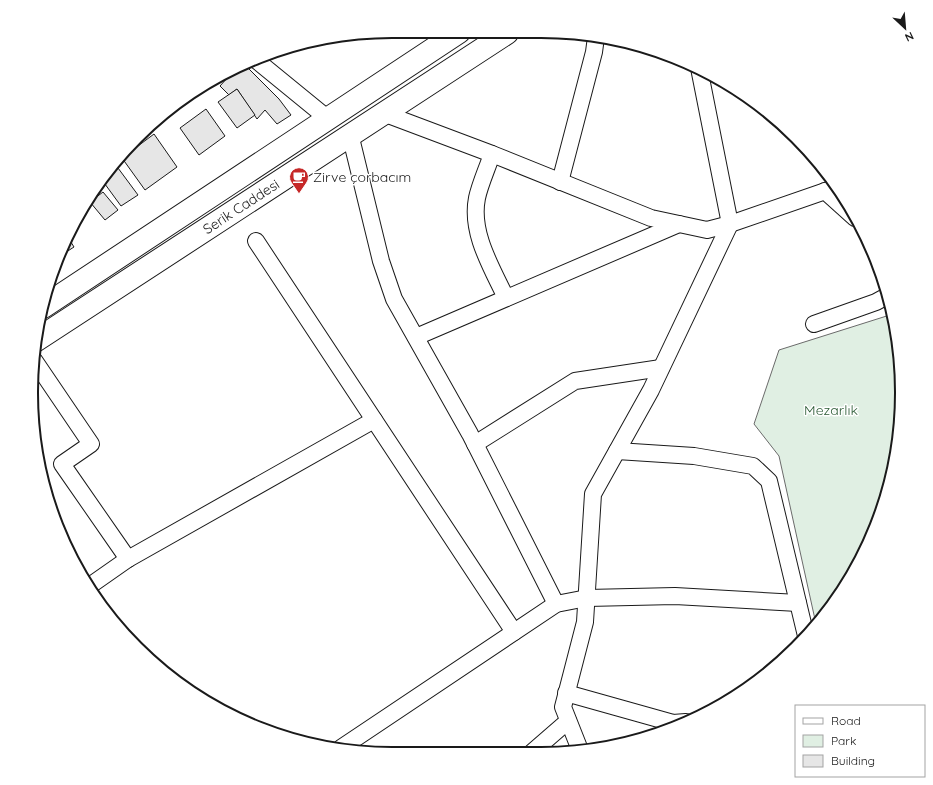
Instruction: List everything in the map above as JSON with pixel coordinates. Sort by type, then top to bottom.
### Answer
[{"type":"highway","name":"Serik Caddesi","points":[[50,303],[450,38]]},
{"type":"highway","name":"Serik Caddesi","points":[[43,336],[499,38]]},
{"type":"street","points":[[560,182],[595,42]]},
{"type":"street","points":[[261,64],[327,118]]},
{"type":"street","points":[[578,745],[563,707],[585,622],[594,494],[661,368],[730,224],[701,77]]},
{"type":"street","points":[[383,113],[492,154],[651,218],[707,230],[730,224],[830,189]]},
{"type":"street","points":[[350,134],[381,261],[394,299],[475,444],[556,604]]},
{"type":"street","points":[[492,154],[477,199],[476,218],[483,247],[506,298]]},
{"type":"street","points":[[416,337],[679,224]]},
{"type":"street","points":[[256,241],[514,632]]},
{"type":"street","points":[[814,324],[882,299]]},
{"type":"street","points":[[39,368],[91,444],[62,464],[128,559]]},
{"type":"street","points":[[475,444],[575,381],[661,368]]},
{"type":"street","points":[[94,583],[128,559],[374,420]]},
{"type":"street","points":[[617,451],[694,456],[752,466],[769,481],[804,629]]},
{"type":"street","points":[[353,745],[556,604],[586,598],[675,596],[798,603]]},
{"type":"street","points":[[566,693],[670,722]]},
{"type":"street","points":[[538,747],[568,721]]},
{"type":"green space","name":"Mezarlık","points":[[886,316],[892,346],[895,392],[892,439],[883,484],[868,528],[848,570],[814,617],[779,456],[754,424],[779,350]]},
{"type":"building","points":[[249,69],[279,99],[291,115],[277,124],[265,110],[257,119],[237,89],[229,95],[220,86],[225,80]]},
{"type":"building","points":[[237,89],[255,115],[237,128],[218,102]]},
{"type":"building","points":[[206,109],[225,136],[199,155],[180,128]]},
{"type":"building","points":[[154,134],[177,167],[145,190],[124,161],[139,145]]},
{"type":"building","points":[[118,168],[138,195],[121,206],[106,185]]},
{"type":"building","points":[[103,192],[118,210],[105,220],[92,205],[98,196]]},
{"type":"building","points":[[72,243],[74,247],[68,251]]},
{"type":"place","name":"Zirve çorbacım","points":[[299,194]]}]
